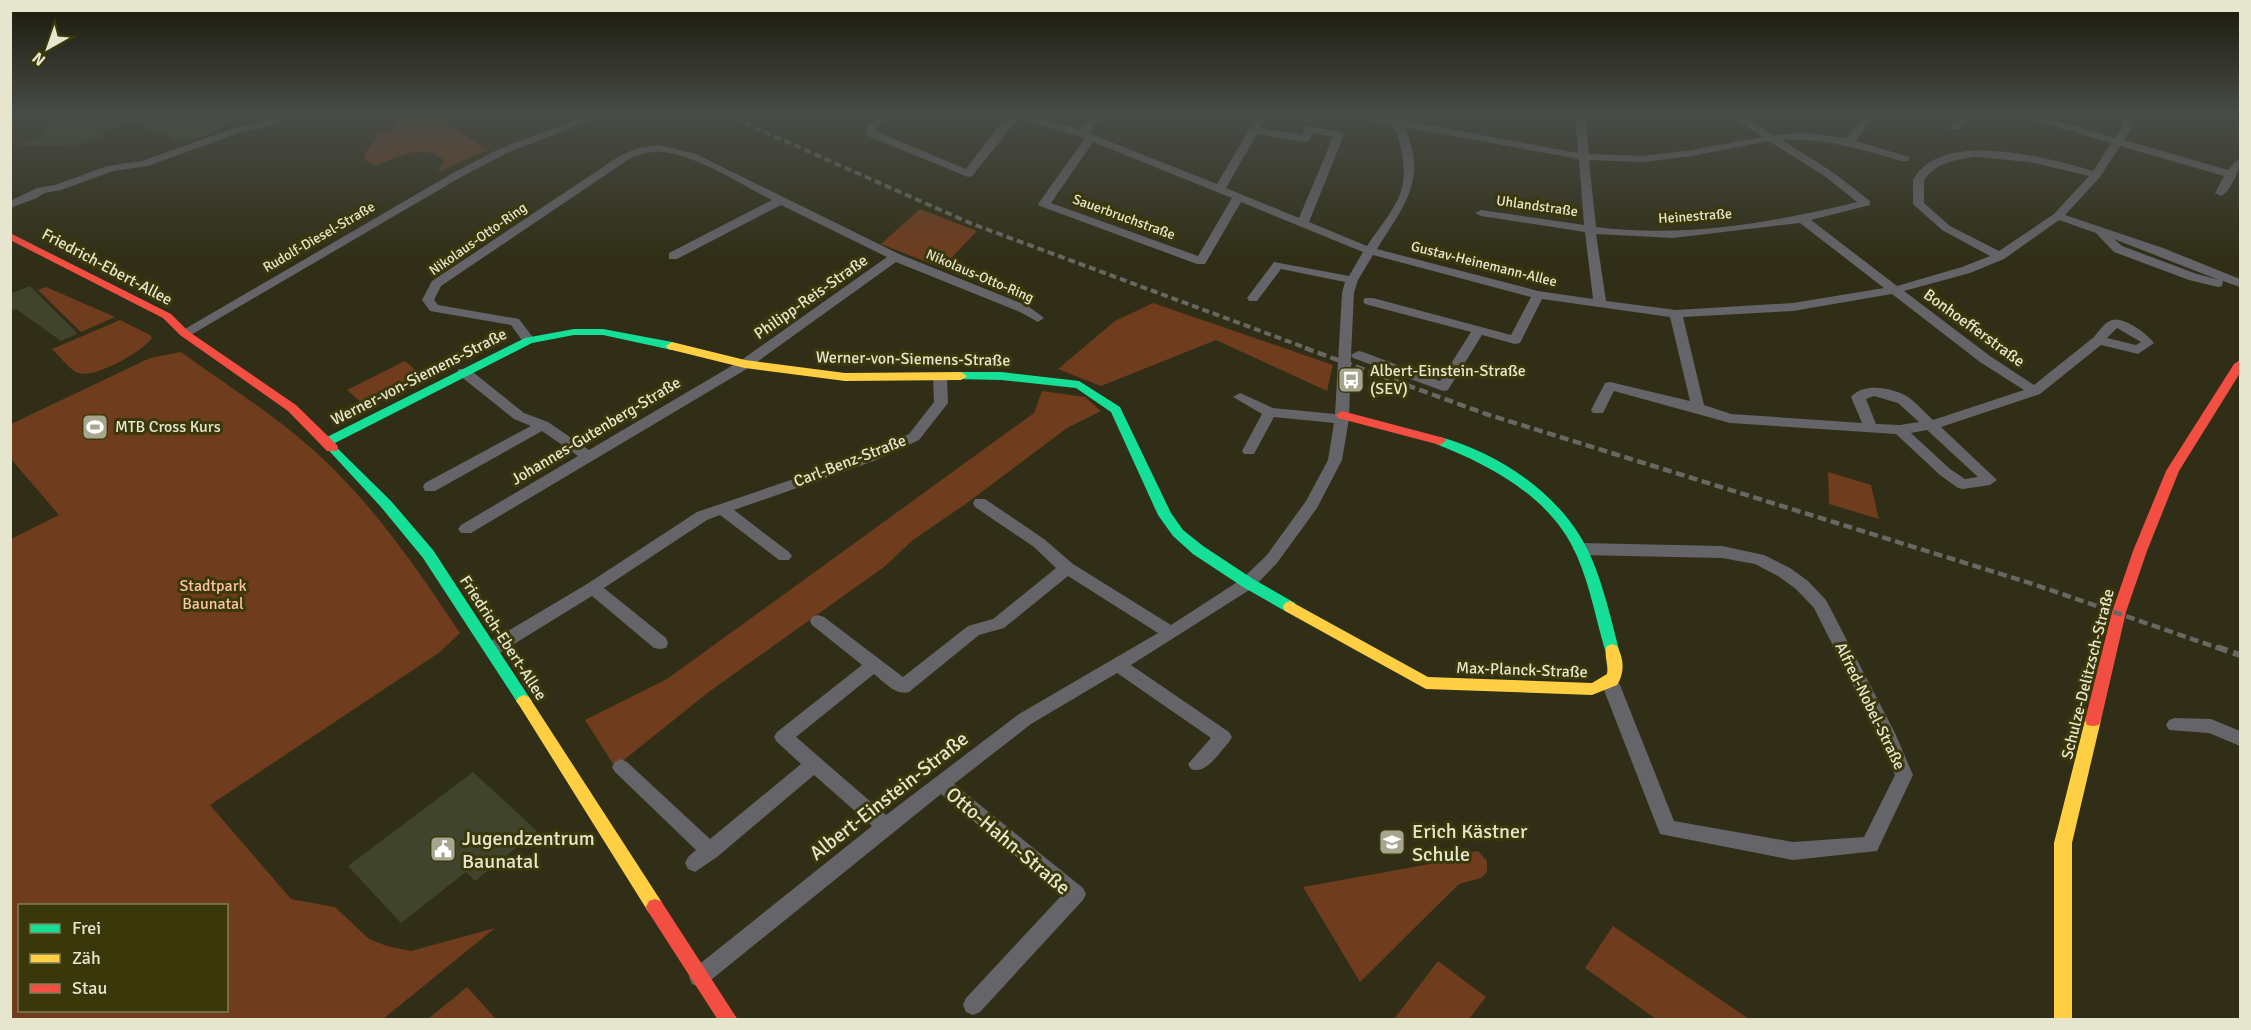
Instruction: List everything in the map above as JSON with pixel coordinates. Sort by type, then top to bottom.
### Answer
[{"type":"street","points":[[10,205],[33,196],[41,190],[57,188],[111,168],[149,162]]},
{"type":"street","name":"Rudolf-Diesel-Straße","points":[[184,333],[481,162]]},
{"type":"street","name":"Nikolaus-Otto-Ring","points":[[529,340],[515,322],[434,308],[428,300],[436,284],[617,162]]},
{"type":"street","name":"Nikolaus-Otto-Ring","points":[[704,162],[896,257],[1024,309],[1038,318]]},
{"type":"street","points":[[939,162],[968,174],[977,162]]},
{"type":"street","name":"Sauerbruchstraße","points":[[1071,162],[1044,204],[1201,261],[1238,197]]},
{"type":"street","name":"Gustav-Heinemann-Allee","points":[[1151,162],[1370,251],[1538,295],[1676,314],[1793,307],[1895,290],[1966,270],[2000,256],[2058,216],[2105,162]]},
{"type":"street","points":[[1217,189],[1222,186],[1236,162]]},
{"type":"street","points":[[1302,224],[1328,162]]},
{"type":"street","name":"Albert-Einstein-Straße","points":[[699,977],[940,783],[1025,719],[1171,633],[1248,583],[1272,558],[1312,504],[1335,460],[1342,417],[1347,307],[1352,280],[1408,184],[1407,162]]},
{"type":"street","name":"Uhlandstraße","points":[[1584,162],[1600,305]]},
{"type":"street","name":"Heinestraße","points":[[1590,229],[1654,235],[1720,231],[1802,219],[1866,203],[1809,162]]},
{"type":"street","points":[[1937,162],[1920,176],[1917,186],[1920,204],[1946,228],[2000,256]]},
{"type":"street","points":[[2052,162],[2096,175]]},
{"type":"street","points":[[2189,162],[2230,174]]},
{"type":"street","points":[[2221,193],[2230,174],[2240,163]]},
{"type":"street","points":[[673,256],[781,200]]},
{"type":"street","name":"Uhlandstraße","points":[[1481,213],[1590,229]]},
{"type":"street","points":[[2058,216],[2097,230],[2118,249],[2193,277],[2241,283]]},
{"type":"street","points":[[1802,219],[1895,290]]},
{"type":"street","name":"Friedrich-Ebert-Allee","points":[[10,236],[166,316],[184,333],[292,408],[386,504],[428,554],[492,649],[699,977],[729,1020]]},
{"type":"street","name":"Friedrich-Ebert-Allee","points":[[10,251],[164,329],[184,333]]},
{"type":"street","name":"Philipp-Reis-Straße","points":[[745,364],[896,257]]},
{"type":"street","points":[[1253,297],[1278,265],[1352,280]]},
{"type":"street","points":[[2220,280],[2241,292]]},
{"type":"street","name":"Bonhoefferstraße","points":[[1895,290],[1985,358],[2036,391]]},
{"type":"street","points":[[1369,301],[1515,340],[1538,295]]},
{"type":"street","points":[[1676,314],[1698,408]]},
{"type":"street","points":[[1358,355],[1443,387],[1478,331]]},
{"type":"street","name":"Werner-von-Siemens-Straße","points":[[327,442],[529,340],[574,332],[603,332],[641,338],[745,364],[845,377],[1001,376],[1079,385],[1116,410],[1165,515],[1178,533],[1198,550],[1248,583]]},
{"type":"street","name":"Bonhoefferstraße","points":[[1598,410],[1610,386],[1731,418],[1870,426],[1900,430],[1932,425],[2036,391],[2099,340]]},
{"type":"street","name":"Johannes-Gutenberg-Straße","points":[[466,529],[745,364]]},
{"type":"street","name":"Schulze-Delitzsch-Straße","points":[[2063,1020],[2063,843],[2119,612],[2140,551],[2173,471],[2241,364]]},
{"type":"street","points":[[464,372],[519,416],[543,425],[590,457]]},
{"type":"street","name":"Carl-Benz-Straße","points":[[492,649],[593,588],[702,516],[869,458],[914,437],[941,403],[940,378]]},
{"type":"street","points":[[1870,426],[1857,397],[1873,391],[1903,400],[1990,480],[1963,484],[1945,472],[1900,430]]},
{"type":"street","points":[[1240,397],[1270,412],[1342,417]]},
{"type":"street","points":[[1250,451],[1270,412]]},
{"type":"street","name":"Max-Planck-Straße","points":[[1248,583],[1426,683],[1592,690],[1611,684],[1616,678],[1616,664],[1581,549],[1562,519],[1524,483],[1479,456],[1429,436],[1342,417]]},
{"type":"street","points":[[430,487],[543,425]]},
{"type":"street","points":[[980,503],[1039,543],[1067,568],[1171,633]]},
{"type":"street","points":[[722,509],[784,556]]},
{"type":"street","name":"Alfred-Nobel-Straße","points":[[1581,549],[1722,552],[1759,559],[1784,572],[1802,585],[1820,604],[1889,738],[1904,775],[1870,845],[1793,851],[1667,828],[1611,684]]},
{"type":"street","points":[[818,621],[903,687],[974,630],[998,624],[1067,568]]},
{"type":"street","points":[[593,588],[660,643]]},
{"type":"street","points":[[1117,664],[1223,736],[1197,764]]},
{"type":"street","points":[[874,665],[783,737],[886,826]]},
{"type":"street","points":[[2175,725],[2211,726],[2241,739]]},
{"type":"street","points":[[695,863],[814,764]]},
{"type":"street","points":[[621,767],[710,851]]},
{"type":"street","name":"Otto-Hahn-Straße","points":[[940,783],[1076,894],[973,1005]]},
{"type":"green space","points":[[369,162],[385,162],[375,166]]},
{"type":"green space","points":[[443,162],[461,162],[438,172]]},
{"type":"green space","points":[[920,209],[977,231],[942,268],[881,244]]},
{"type":"green space","points":[[46,287],[115,317],[81,332],[38,290]]},
{"type":"green space","points":[[1153,303],[1333,365],[1327,391],[1216,340],[1101,386],[1058,369],[1115,321]]},
{"type":"green space","points":[[120,320],[152,338],[147,344],[116,364],[83,374],[69,367],[52,349]]},
{"type":"green space","name":"Stadtpark Baunatal","points":[[181,352],[288,429],[348,484],[407,556],[460,633],[440,652],[210,805],[291,899],[335,907],[369,939],[411,951],[495,928],[383,1019],[11,1019],[11,539],[59,515],[11,459],[11,424],[150,358]]},
{"type":"green space","points":[[405,361],[422,376],[364,405],[347,390]]},
{"type":"green space","points":[[1042,391],[1085,397],[1101,411],[1067,428],[967,503],[913,540],[884,567],[710,691],[615,767],[585,720],[667,679],[1034,413]]},
{"type":"green space","points":[[1828,472],[1871,485],[1879,519],[1829,504]]},
{"type":"green space","points":[[1478,851],[1487,861],[1487,872],[1481,878],[1459,884],[1360,982],[1303,887],[1446,861],[1463,853]]},
{"type":"green space","points":[[1613,926],[1749,1019],[1656,1019],[1585,968]]},
{"type":"green space","points":[[1438,961],[1486,997],[1469,1019],[1394,1019]]},
{"type":"green space","points":[[467,987],[496,1019],[428,1019]]},
{"type":"building","points":[[30,286],[77,334],[61,341],[16,309],[10,311],[10,294]]},
{"type":"building","name":"Jugendzentrum Baunatal","points":[[473,772],[537,831],[475,881],[466,872],[401,923],[348,866]]},
{"type":"railway","points":[[832,162],[970,223],[1309,349]]},
{"type":"railway","points":[[1305,348],[1486,414],[2033,584],[2221,649]]},
{"type":"railway","points":[[2217,647],[2240,655]]},
{"type":"traffic: fast","points":[[327,442],[529,340],[574,332],[603,332],[672,346]]},
{"type":"traffic: fast","points":[[961,376],[1001,376],[1079,385],[1116,410],[1165,515],[1178,533],[1198,550],[1290,607]]},
{"type":"traffic: fast","points":[[1440,441],[1480,458],[1518,480],[1552,509],[1566,526],[1578,544],[1589,569],[1612,650]]},
{"type":"traffic: fast","points":[[332,448],[386,504],[428,554],[524,701]]},
{"type":"traffic: slow","points":[[672,346],[745,364],[845,377],[961,376]]},
{"type":"traffic: slow","points":[[1290,607],[1426,683],[1592,689],[1607,684],[1614,676],[1615,665],[1612,650]]},
{"type":"traffic: slow","points":[[524,701],[655,907]]},
{"type":"traffic: slow","points":[[2063,1020],[2063,843],[2093,720]]},
{"type":"traffic: jam","points":[[10,236],[167,316],[184,333],[292,408],[332,448]]},
{"type":"traffic: jam","points":[[2093,720],[2119,612],[2140,551],[2173,471],[2240,364]]},
{"type":"traffic: jam","points":[[1342,415],[1440,441]]},
{"type":"traffic: jam","points":[[655,907],[729,1020]]},
{"type":"place","name":"Albert-Einstein-Straße (SEV)","points":[[1351,380]]},
{"type":"place","name":"MTB Cross Kurs","points":[[95,427]]},
{"type":"place","name":"Erich Kästner Schule","points":[[1392,842]]},
{"type":"place","name":"Jugendzentrum Baunatal","points":[[443,849]]}]
